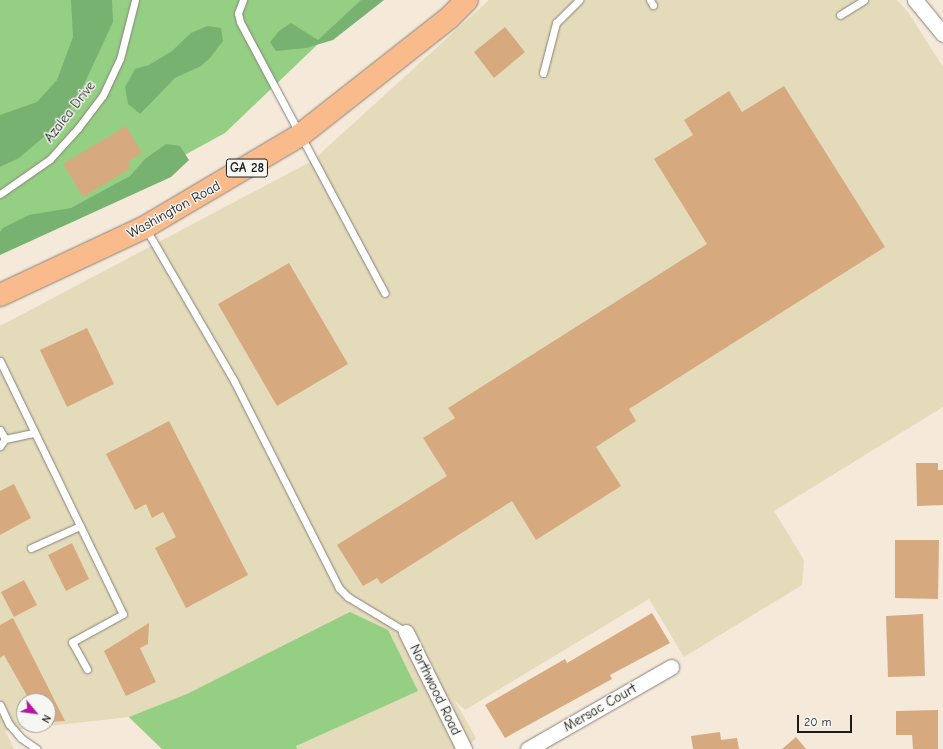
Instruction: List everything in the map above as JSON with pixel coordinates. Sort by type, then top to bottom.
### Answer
[{"type":"main road","name":"Washington Road","points":[[0,295],[71,264],[145,227],[299,136],[449,18],[467,0]]},
{"type":"street","points":[[915,0],[943,34]]},
{"type":"street","name":"Northwood Road","points":[[406,632],[464,749]]},
{"type":"street","name":"Mersac Court","points":[[528,749],[671,667]]},
{"type":"lane","name":"Azalea Drive","points":[[0,194],[50,159],[78,128],[103,95],[120,59],[135,0]]},
{"type":"lane","points":[[243,0],[238,13],[240,22],[299,136],[386,293]]},
{"type":"lane","points":[[543,73],[556,23],[579,0]]},
{"type":"lane","points":[[840,16],[864,0]]},
{"type":"lane","points":[[145,227],[234,381],[339,588],[348,597],[406,632]]},
{"type":"lane","points":[[0,361],[123,614],[72,642],[87,669]]},
{"type":"lane","points":[[0,430],[5,439]]},
{"type":"lane","points":[[0,446],[5,439],[34,432]]},
{"type":"lane","points":[[31,548],[80,526]]},
{"type":"lane","points":[[0,705],[9,724],[21,738],[37,749]]},
{"type":"shaded area","points":[[489,0],[897,0],[908,12],[943,67],[943,407],[774,511],[804,560],[802,585],[684,657],[649,599],[465,710],[455,701],[476,738],[466,749],[162,749],[128,717],[56,725],[56,693],[16,693],[16,730],[5,731],[14,749],[0,749],[0,326],[312,161]]},
{"type":"green space","points":[[0,0],[364,0],[225,133],[34,237],[0,252]]},
{"type":"green space","points":[[71,0],[112,0],[113,22],[80,93],[60,123],[19,158],[0,167],[0,115],[37,102],[57,80],[73,37]]},
{"type":"green space","points":[[361,0],[384,0],[333,40],[306,48],[276,51],[270,42],[279,31],[291,23],[318,40]]},
{"type":"green space","points":[[207,26],[221,28],[223,41],[210,58],[201,66],[175,78],[140,114],[128,104],[125,87],[135,69],[149,65],[172,51],[191,33]]},
{"type":"green space","points":[[166,144],[180,146],[189,160],[171,177],[0,255],[0,232],[3,228],[29,215],[71,208],[130,176],[145,159]]},
{"type":"green space","points":[[350,612],[388,630],[418,691],[296,746],[297,749],[162,749],[129,717],[187,694]]},
{"type":"building","points":[[505,27],[525,52],[494,78],[474,52]]},
{"type":"building","points":[[784,86],[885,247],[629,409],[636,421],[596,447],[621,486],[536,540],[512,501],[381,584],[377,578],[363,586],[337,545],[447,476],[423,438],[455,418],[448,408],[707,244],[654,159],[693,135],[684,120],[729,91],[742,112]]},
{"type":"building","points":[[126,126],[142,153],[128,162],[131,168],[83,197],[63,164]]},
{"type":"building","points":[[289,263],[348,364],[277,406],[218,304]]},
{"type":"building","points":[[87,328],[114,384],[67,407],[40,350]]},
{"type":"building","points":[[169,421],[248,575],[186,608],[155,548],[176,537],[163,512],[152,518],[146,504],[135,510],[106,454]]},
{"type":"building","points":[[916,463],[938,463],[938,470],[943,470],[943,505],[917,506]]},
{"type":"building","points":[[14,484],[31,518],[0,535],[0,491]]},
{"type":"building","points":[[895,540],[939,540],[938,599],[895,598]]},
{"type":"building","points":[[72,543],[89,579],[66,591],[48,555]]},
{"type":"building","points":[[24,580],[37,605],[14,617],[1,592]]},
{"type":"building","points":[[652,613],[670,643],[610,675],[612,679],[505,738],[485,705],[565,659],[567,663]]},
{"type":"building","points":[[923,614],[925,676],[888,677],[886,616]]},
{"type":"building","points":[[13,618],[51,693],[25,693],[4,655],[0,658],[0,625]]},
{"type":"building","points":[[149,623],[148,644],[140,648],[156,682],[126,696],[104,651]]},
{"type":"building","points":[[56,703],[65,721],[56,722]]},
{"type":"building","points":[[938,710],[938,749],[913,749],[912,735],[896,735],[896,711]]},
{"type":"building","points":[[720,732],[721,740],[737,738],[739,749],[693,749],[691,736]]},
{"type":"building","points":[[796,737],[806,749],[782,749]]}]
